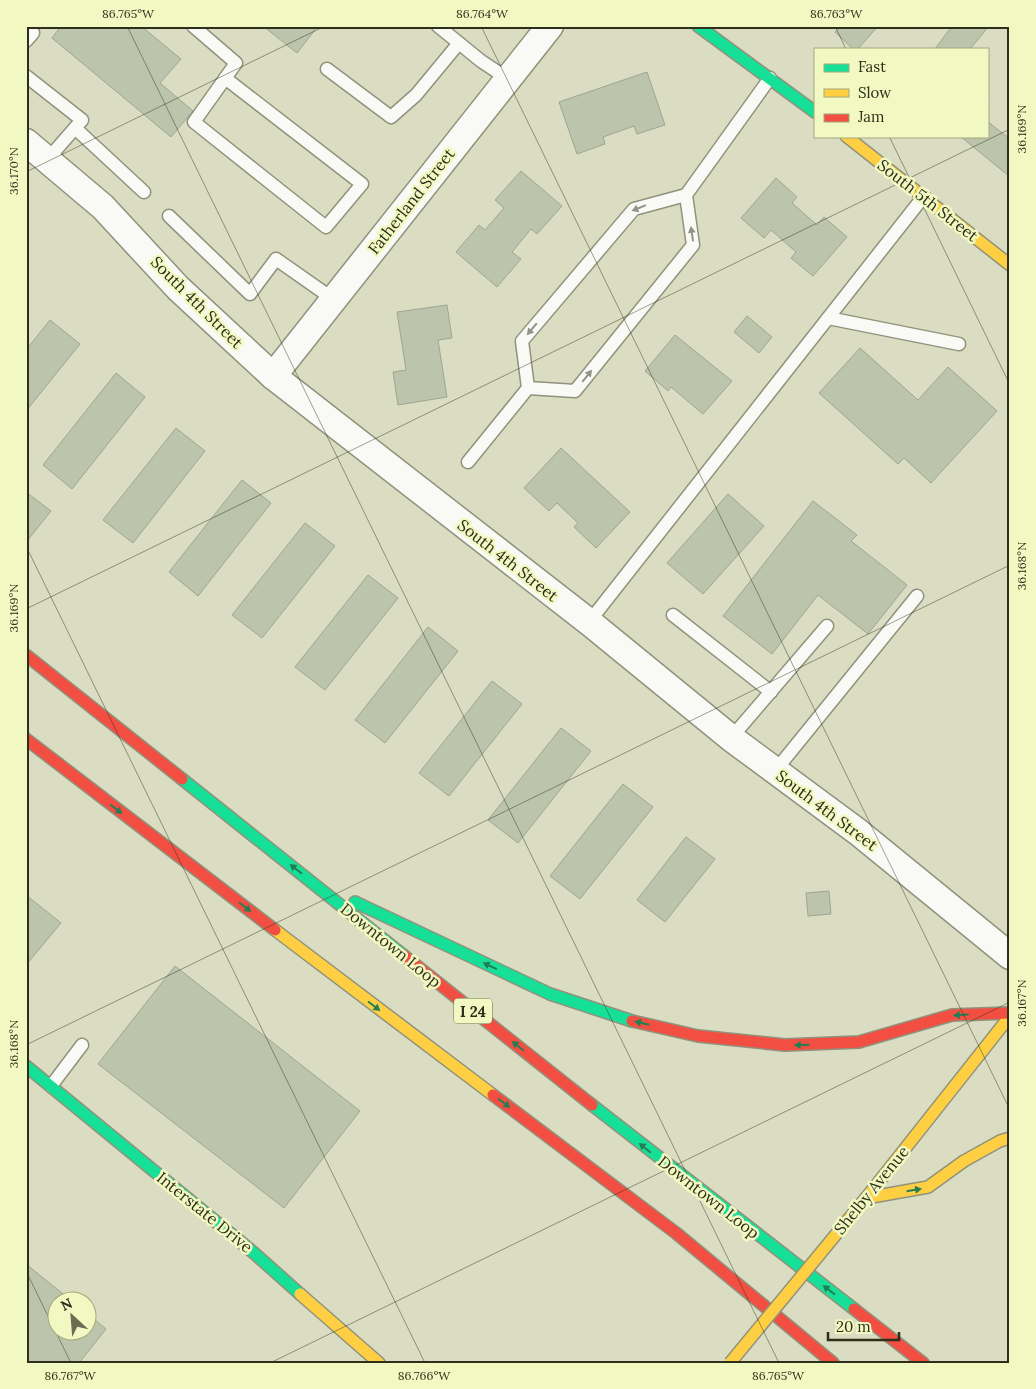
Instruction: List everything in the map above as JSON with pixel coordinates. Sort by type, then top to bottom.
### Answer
[{"type":"main road","points":[[698,26],[814,111]]},
{"type":"main road","name":"South 5th Street","points":[[849,138],[1010,265]]},
{"type":"main road","name":"Downtown Loop","points":[[26,655],[654,1155],[923,1363]]},
{"type":"main road","points":[[26,738],[328,971],[676,1233],[833,1363]]},
{"type":"main road","points":[[26,751],[77,779]]},
{"type":"main road","points":[[315,884],[550,994],[626,1020],[698,1036],[785,1045],[859,1042],[952,1015],[1010,1014]]},
{"type":"main road","name":"Shelby Avenue","points":[[730,1363],[866,1198],[1010,1014]]},
{"type":"main road","name":"Interstate Drive","points":[[26,1066],[254,1253],[379,1363]]},
{"type":"main road","points":[[866,1198],[928,1187],[964,1161],[1000,1141],[1010,1138]]},
{"type":"street","name":"Fatherland Street","points":[[273,376],[550,26]]},
{"type":"street","name":"South 4th Street","points":[[26,142],[103,207],[178,288],[273,376],[589,622],[731,738],[858,832],[1010,956]]},
{"type":"lane","points":[[194,26],[236,63],[225,78],[194,122],[326,227],[362,184],[225,78]]},
{"type":"lane","points":[[438,26],[508,79]]},
{"type":"lane","points":[[328,69],[391,117],[416,95],[459,43]]},
{"type":"lane","points":[[26,76],[82,120],[47,160]]},
{"type":"lane","points":[[468,462],[528,388],[522,341],[634,209],[686,195],[770,78]]},
{"type":"lane","points":[[76,128],[144,192]]},
{"type":"lane","points":[[528,388],[575,391],[588,376],[693,245],[686,195]]},
{"type":"lane","points":[[589,622],[924,196]]},
{"type":"lane","points":[[169,216],[250,294],[276,259],[333,299]]},
{"type":"lane","points":[[828,318],[958,344]]},
{"type":"lane","points":[[775,771],[917,596]]},
{"type":"lane","points":[[673,614],[771,692]]},
{"type":"lane","points":[[731,738],[827,626]]},
{"type":"lane","points":[[51,1086],[82,1045]]},
{"type":"path","points":[[903,48],[921,26]]},
{"type":"path","points":[[988,58],[1010,31]]},
{"type":"path","points":[[988,96],[1010,111]]},
{"type":"building","points":[[61,26],[141,26],[181,59],[160,83],[193,111],[171,137],[52,38]]},
{"type":"building","points":[[263,26],[318,26],[297,53]]},
{"type":"building","points":[[840,26],[878,26],[859,48],[852,48],[835,32]]},
{"type":"building","points":[[952,26],[989,26],[971,48],[936,48]]},
{"type":"building","points":[[647,72],[665,125],[637,134],[634,126],[603,137],[605,144],[577,154],[559,102]]},
{"type":"building","points":[[988,122],[1010,139],[1010,177],[962,138],[988,138]]},
{"type":"building","points":[[521,171],[562,206],[537,234],[531,229],[512,252],[521,259],[497,287],[456,252],[479,225],[485,230],[504,208],[495,200]]},
{"type":"building","points":[[776,178],[797,197],[792,203],[817,225],[824,217],[847,237],[813,276],[791,258],[796,252],[771,230],[764,238],[741,218]]},
{"type":"building","points":[[447,305],[452,338],[438,340],[447,397],[398,405],[393,372],[406,370],[397,312]]},
{"type":"building","points":[[747,316],[772,337],[759,353],[734,332]]},
{"type":"building","points":[[50,320],[80,344],[26,411],[26,350]]},
{"type":"building","points":[[675,335],[732,381],[703,414],[671,387],[668,391],[645,371]]},
{"type":"building","points":[[860,348],[918,400],[948,367],[997,411],[931,483],[904,458],[898,464],[819,393]]},
{"type":"building","points":[[116,373],[145,397],[72,489],[43,465]]},
{"type":"building","points":[[176,428],[205,451],[133,543],[103,520]]},
{"type":"building","points":[[561,448],[630,512],[596,548],[574,527],[578,523],[557,503],[549,511],[524,488]]},
{"type":"building","points":[[242,480],[271,503],[198,596],[169,572]]},
{"type":"building","points":[[26,492],[51,511],[27,541],[26,540]]},
{"type":"building","points":[[728,494],[764,526],[703,594],[667,563]]},
{"type":"building","points":[[813,501],[857,535],[851,541],[907,585],[868,634],[818,595],[772,654],[723,616]]},
{"type":"building","points":[[305,523],[335,546],[262,638],[232,615]]},
{"type":"building","points":[[368,575],[398,598],[325,690],[295,667]]},
{"type":"building","points":[[428,627],[458,651],[385,743],[355,720]]},
{"type":"building","points":[[492,681],[522,704],[449,796],[419,773]]},
{"type":"building","points":[[561,728],[591,751],[518,843],[488,820]]},
{"type":"building","points":[[623,784],[653,807],[580,899],[550,876]]},
{"type":"building","points":[[686,837],[715,859],[665,922],[637,900]]},
{"type":"building","points":[[829,891],[831,914],[808,916],[806,893]]},
{"type":"building","points":[[26,895],[61,923],[26,965]]},
{"type":"building","points":[[175,966],[360,1111],[284,1208],[98,1064]]},
{"type":"building","points":[[26,1264],[61,1292],[48,1292],[48,1342],[96,1342],[79,1363],[26,1363]]},
{"type":"building","points":[[98,1322],[106,1329],[98,1339]]},
{"type":"traffic: fast","points":[[698,26],[814,111]]},
{"type":"traffic: fast","points":[[182,779],[403,955]]},
{"type":"traffic: fast","points":[[355,902],[550,994],[632,1021]]},
{"type":"traffic: fast","points":[[26,1066],[254,1253],[300,1294]]},
{"type":"traffic: fast","points":[[592,1105],[854,1309]]},
{"type":"traffic: slow","points":[[849,138],[1010,265]]},
{"type":"traffic: slow","points":[[275,930],[493,1095]]},
{"type":"traffic: slow","points":[[866,1198],[1010,1016]]},
{"type":"traffic: slow","points":[[866,1198],[928,1187],[964,1161],[1000,1141],[1010,1138]]},
{"type":"traffic: slow","points":[[730,1363],[866,1198]]},
{"type":"traffic: slow","points":[[300,1294],[379,1363]]},
{"type":"traffic: jam","points":[[26,655],[182,779]]},
{"type":"traffic: jam","points":[[26,739],[275,930]]},
{"type":"traffic: jam","points":[[403,955],[592,1105]]},
{"type":"traffic: jam","points":[[632,1021],[698,1036],[785,1045],[859,1042],[952,1015],[1010,1013]]},
{"type":"traffic: jam","points":[[493,1095],[676,1233],[833,1363]]},
{"type":"traffic: jam","points":[[854,1309],[923,1363]]}]
